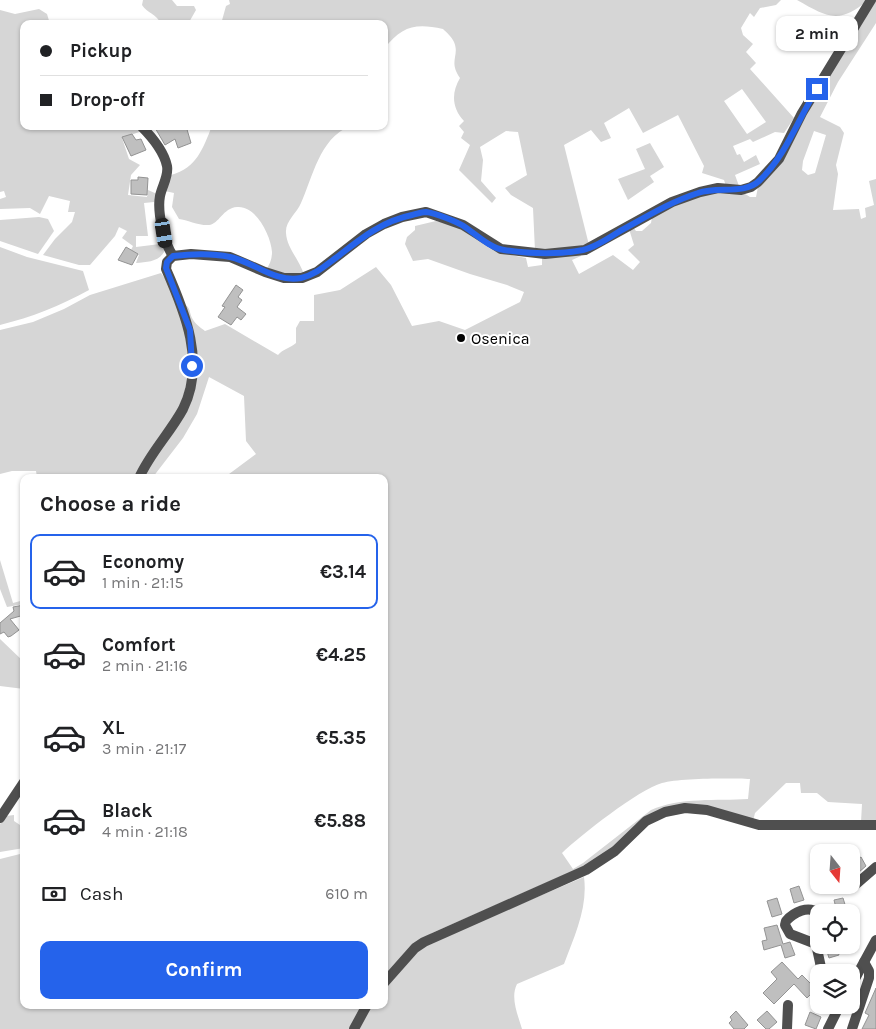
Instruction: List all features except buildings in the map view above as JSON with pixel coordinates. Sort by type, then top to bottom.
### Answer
[{"type":"street","points":[[142,474],[147,461],[182,410],[189,393],[192,377],[193,356],[190,330],[166,268],[167,262],[173,256],[191,254],[230,257],[274,275],[291,279],[302,278],[317,272],[366,234],[384,224],[402,217],[426,212],[463,225],[501,250],[544,254],[585,250],[679,200],[718,188],[741,190],[751,187],[758,182],[779,159],[802,113],[871,0]]},
{"type":"street","points":[[145,130],[167,166],[159,197],[166,244],[173,256]]},
{"type":"street","points":[[0,818],[20,788]]},
{"type":"street","points":[[388,978],[415,948],[424,942],[586,870],[615,851],[646,821],[665,812],[685,808],[707,810],[759,826],[876,825]]},
{"type":"street","points":[[860,881],[876,866]]},
{"type":"street","points":[[810,910],[798,912],[786,921],[785,925],[790,934],[810,940]]},
{"type":"street","points":[[860,969],[876,940]]},
{"type":"street","points":[[852,1029],[869,978],[870,971],[864,962]]},
{"type":"street","points":[[787,1029],[788,1005]]},
{"type":"street","points":[[354,1029],[366,1009]]},
{"type":"street","points":[[831,1014],[832,1018]]},
{"type":"street","points":[[828,1029],[834,1014]]},
{"type":"shaded area","points":[[143,0],[172,0],[177,6],[194,6],[196,10],[190,20],[158,20],[142,5]]},
{"type":"shaded area","points":[[229,0],[781,0],[776,5],[760,8],[754,17],[750,13],[741,28],[743,35],[753,44],[746,52],[756,63],[750,69],[794,118],[784,133],[775,132],[753,142],[750,139],[733,146],[737,155],[740,154],[744,162],[756,155],[760,164],[735,175],[739,186],[726,186],[724,180],[702,173],[704,166],[678,115],[643,133],[629,108],[604,123],[611,138],[601,142],[591,130],[564,145],[589,245],[535,251],[533,208],[511,195],[505,188],[527,175],[518,132],[506,131],[480,147],[483,160],[481,181],[496,198],[492,203],[459,170],[470,145],[461,138],[464,132],[459,126],[464,121],[457,111],[454,100],[455,89],[460,78],[454,63],[456,51],[454,42],[443,29],[424,26],[410,28],[397,35],[388,44],[388,20],[222,20],[226,6],[230,4]],"holes":[[[742,89],[766,122],[747,134],[724,101]]]},
{"type":"shaded area","points":[[797,0],[868,0],[849,13],[833,16],[817,11]]},
{"type":"shaded area","points":[[876,0],[876,23],[838,82],[820,117],[840,127],[844,133],[836,165],[838,174],[833,210],[859,209],[861,219],[866,217],[865,208],[874,205],[869,181],[876,179],[876,822],[861,822],[862,804],[828,802],[817,793],[801,793],[800,783],[786,783],[755,813],[753,821],[668,807],[598,860],[432,933],[415,944],[388,974],[388,474],[229,474],[256,454],[246,441],[244,396],[209,377],[197,414],[183,438],[155,474],[144,474],[194,378],[184,304],[189,309],[195,322],[205,331],[225,324],[278,355],[296,343],[296,328],[300,321],[314,321],[314,295],[340,290],[376,267],[391,285],[412,326],[439,321],[465,330],[520,302],[524,292],[428,259],[413,261],[405,244],[407,237],[415,230],[415,226],[436,221],[461,227],[489,248],[526,258],[528,267],[542,265],[542,257],[580,253],[581,256],[572,260],[579,274],[613,255],[633,270],[640,262],[628,250],[634,245],[629,229],[633,227],[636,231],[642,231],[651,223],[652,217],[674,205],[701,194],[727,190],[756,197],[758,187],[870,6]],"holes":[[[814,131],[826,135],[815,173],[808,175],[802,170],[803,161]],[[693,779],[750,779],[748,799],[686,801],[651,810],[573,869],[562,853],[582,835],[625,803],[662,783]]]},
{"type":"shaded area","points":[[39,9],[47,14],[49,20],[20,20],[20,130],[142,131],[122,138],[129,159],[140,165],[131,175],[128,195],[147,197],[148,190],[157,194],[164,252],[159,258],[136,263],[139,255],[131,250],[133,246],[122,238],[127,231],[119,227],[115,236],[90,265],[79,265],[43,255],[55,239],[72,222],[75,212],[68,212],[70,201],[49,196],[40,214],[30,208],[0,209],[0,199],[6,197],[4,191],[0,192],[0,10],[15,14]],"holes":[[[154,202],[160,244],[136,247],[136,236],[148,236],[144,203]]]},
{"type":"shaded area","points":[[210,130],[343,130],[324,149],[301,203],[287,225],[287,239],[304,275],[295,276],[266,270],[272,255],[269,238],[256,216],[244,208],[232,208],[216,222],[209,225],[179,219],[172,207],[174,193],[165,191],[171,175],[180,172],[193,162]]},
{"type":"shaded area","points":[[650,143],[664,167],[650,176],[654,182],[628,200],[618,179],[645,169],[636,149]]},
{"type":"shaded area","points":[[39,217],[48,219],[54,231],[38,254],[0,241],[0,220]]},
{"type":"shaded area","points":[[0,247],[27,257],[83,271],[89,290],[46,310],[0,325]]},
{"type":"shaded area","points":[[161,273],[177,300],[189,350],[187,382],[174,418],[139,474],[36,474],[36,471],[12,471],[0,474],[0,330],[33,322],[64,309],[90,295]]},
{"type":"shaded area","points":[[0,560],[13,603],[20,601],[20,605],[7,607],[0,589]]},
{"type":"shaded area","points":[[0,639],[20,658],[20,688],[0,686]]},
{"type":"shaded area","points":[[14,815],[14,821],[20,825],[20,849],[0,852],[0,824],[6,816]]},
{"type":"shaded area","points":[[20,854],[20,1009],[362,1009],[350,1029],[0,1029],[0,859]]},
{"type":"shaded area","points":[[584,877],[585,888],[582,910],[564,964],[517,984],[514,1001],[522,1029],[358,1029],[370,1009],[388,1009],[388,982],[396,972],[427,944]]},
{"type":"place","name":"Osenica","points":[[461,338]]},
{"type":"route","points":[[192,366],[193,356],[190,330],[166,268],[167,262],[173,256],[191,254],[230,257],[264,272],[284,278],[302,278],[317,272],[366,234],[384,224],[402,217],[426,212],[463,225],[501,250],[544,254],[585,250],[672,202],[718,188],[741,190],[751,187],[779,159],[802,113],[817,89]]}]
